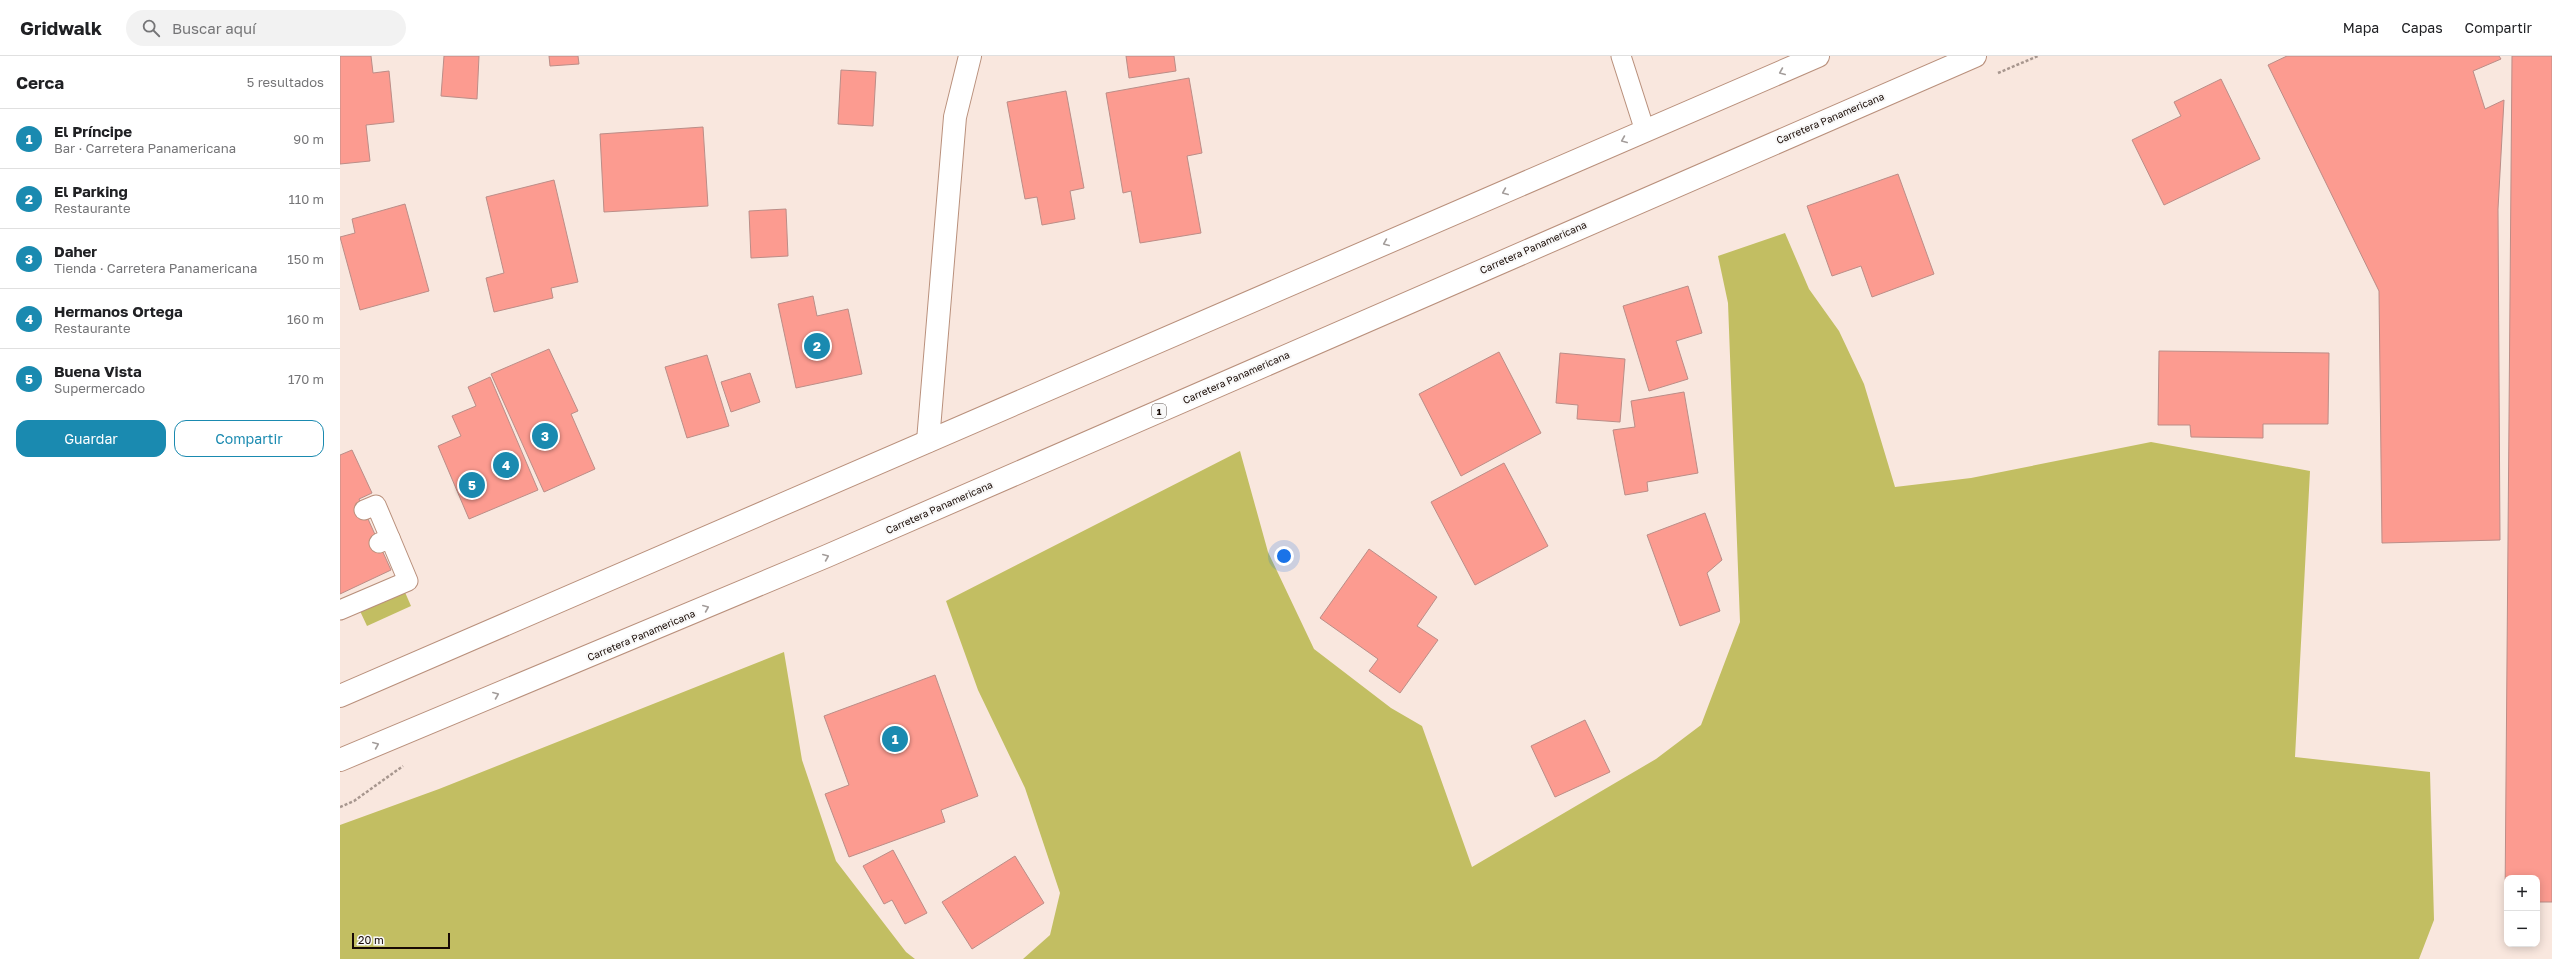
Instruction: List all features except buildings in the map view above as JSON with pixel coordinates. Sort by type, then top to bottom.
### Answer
[{"type":"main road","points":[[928,441],[955,118],[970,56]]},
{"type":"main road","points":[[340,696],[1818,56]]},
{"type":"main road","name":"Carretera Panamericana","points":[[340,760],[827,556],[1975,56]]},
{"type":"lane","points":[[1621,56],[1645,131]]},
{"type":"lane","points":[[340,610],[408,581],[384,540],[376,505],[364,510]]},
{"type":"shaded area","points":[[1785,233],[1809,289],[1839,331],[1864,384],[1895,487],[1971,478],[2151,442],[2310,471],[2295,757],[2430,772],[2434,920],[2419,959],[1023,959],[1050,935],[1060,893],[1025,788],[978,690],[946,601],[1240,451],[1268,552],[1314,649],[1391,708],[1422,726],[1472,867],[1656,759],[1701,725],[1740,622],[1728,303],[1718,256]]},
{"type":"shaded area","points":[[404,590],[411,606],[367,626],[360,611]]},
{"type":"shaded area","points":[[784,652],[802,760],[836,861],[906,952],[915,959],[340,959],[340,825],[439,789]]},
{"type":"place","name":"El Parking","points":[[817,346]]},
{"type":"place","name":"Daher","points":[[545,436]]},
{"type":"place","name":"Hermanos Ortega","points":[[506,465]]},
{"type":"place","name":"Buena Vista","points":[[472,485]]},
{"type":"place","name":"El Príncipe","points":[[895,739]]}]
